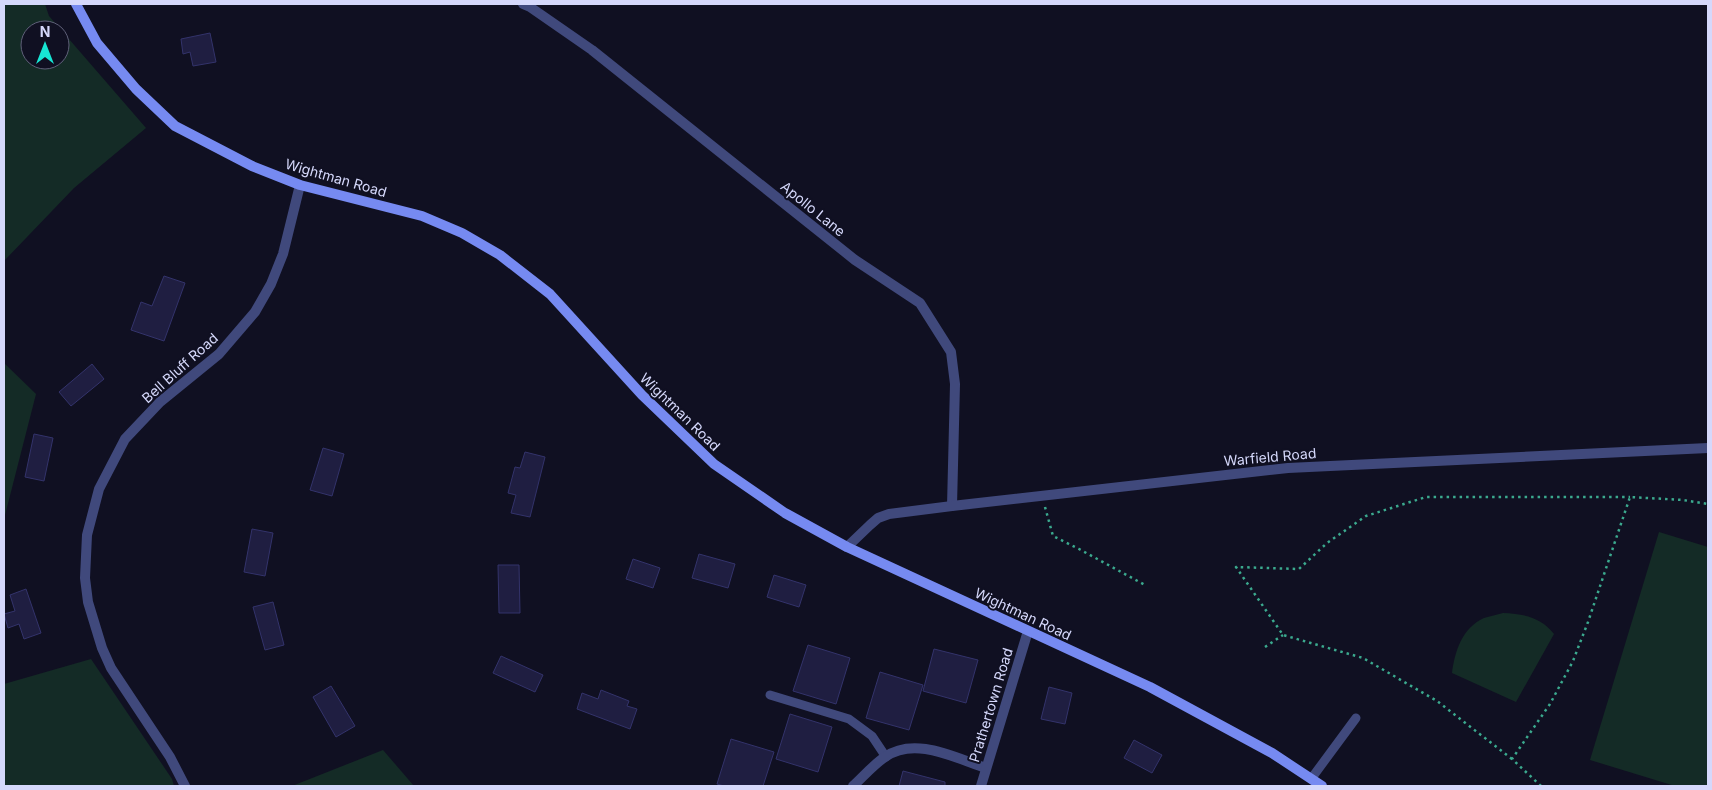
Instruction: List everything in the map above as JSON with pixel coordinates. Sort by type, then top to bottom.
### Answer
[{"type":"main road","name":"Wightman Road","points":[[76,4],[97,44],[136,89],[174,126],[252,166],[300,185],[422,216],[462,233],[500,255],[550,294],[642,396],[714,464],[786,513],[847,547],[1150,687],[1272,753],[1322,786]]},
{"type":"street","name":"Apollo Lane","points":[[523,4],[592,50],[855,260],[920,303],[952,352],[955,384],[952,506]]},
{"type":"street","name":"Bell Bluff Road","points":[[185,786],[170,757],[110,668],[102,648],[88,602],[85,578],[87,535],[99,489],[125,439],[160,402],[219,354],[255,312],[271,284],[283,254],[300,185]]},
{"type":"street","name":"Warfield Road","points":[[847,547],[878,518],[889,514],[952,506],[1288,468],[1708,448]]},
{"type":"street","name":"Prathertown Road","points":[[981,786],[1028,631]]},
{"type":"street","points":[[853,786],[886,757],[903,748],[923,748],[986,768]]},
{"type":"lane","points":[[770,695],[849,719],[872,736],[886,757]]},
{"type":"lane","points":[[1311,779],[1356,718]]},
{"type":"path","points":[[1043,496],[1052,536],[1080,549],[1145,585]]},
{"type":"path","points":[[1541,786],[1512,759],[1437,701],[1363,658],[1283,635],[1236,567],[1300,569],[1327,543],[1366,516],[1426,497],[1630,497],[1674,499],[1708,504]]},
{"type":"path","points":[[1512,759],[1550,704],[1573,661],[1630,497]]},
{"type":"path","points":[[1265,647],[1283,635]]},
{"type":"green space","points":[[4,4],[45,4],[52,20],[20,20],[20,70],[70,70],[70,40],[146,128],[74,188],[4,261]]},
{"type":"green space","points":[[4,363],[36,394],[4,519]]},
{"type":"green space","points":[[1659,532],[1708,547],[1708,786],[1675,786],[1590,760]]},
{"type":"green space","points":[[1503,613],[1518,614],[1538,620],[1554,634],[1516,702],[1452,673],[1461,641],[1470,628],[1484,618]]},
{"type":"green space","points":[[91,659],[172,779],[174,786],[4,786],[4,684]]},
{"type":"green space","points":[[383,750],[414,786],[292,786]]},
{"type":"building","points":[[210,33],[216,62],[193,66],[190,52],[183,54],[181,39]]},
{"type":"building","points":[[164,276],[185,283],[164,341],[131,330],[141,302],[152,306]]},
{"type":"building","points":[[92,364],[104,379],[71,406],[59,392]]},
{"type":"building","points":[[34,434],[53,438],[44,481],[25,477]]},
{"type":"building","points":[[323,448],[344,454],[332,496],[310,490]]},
{"type":"building","points":[[525,452],[545,457],[530,517],[511,513],[516,495],[508,493],[515,467],[520,468]]},
{"type":"building","points":[[252,529],[273,533],[265,576],[244,572]]},
{"type":"building","points":[[699,554],[735,564],[728,588],[692,578]]},
{"type":"building","points":[[633,559],[660,568],[653,588],[626,579]]},
{"type":"building","points":[[498,565],[519,565],[520,613],[499,613]]},
{"type":"building","points":[[774,575],[806,585],[799,607],[767,597]]},
{"type":"building","points":[[26,589],[41,633],[24,639],[19,624],[8,628],[4,614],[15,611],[10,595]]},
{"type":"building","points":[[273,602],[284,645],[265,650],[253,607]]},
{"type":"building","points":[[808,645],[850,658],[836,704],[793,691]]},
{"type":"building","points":[[934,649],[978,660],[966,703],[923,691]]},
{"type":"building","points":[[501,656],[543,675],[535,692],[493,673]]},
{"type":"building","points":[[880,672],[923,685],[909,730],[866,718]]},
{"type":"building","points":[[331,686],[355,726],[336,737],[313,697]]},
{"type":"building","points":[[1049,687],[1072,693],[1065,724],[1041,719]]},
{"type":"building","points":[[601,690],[629,701],[627,706],[637,709],[630,729],[577,709],[582,693],[598,699]]},
{"type":"building","points":[[790,714],[832,727],[818,772],[776,759]]},
{"type":"building","points":[[731,739],[774,752],[763,786],[724,786],[717,784]]},
{"type":"building","points":[[1134,740],[1162,755],[1152,773],[1124,758]]},
{"type":"building","points":[[903,771],[945,782],[945,786],[899,786]]}]
